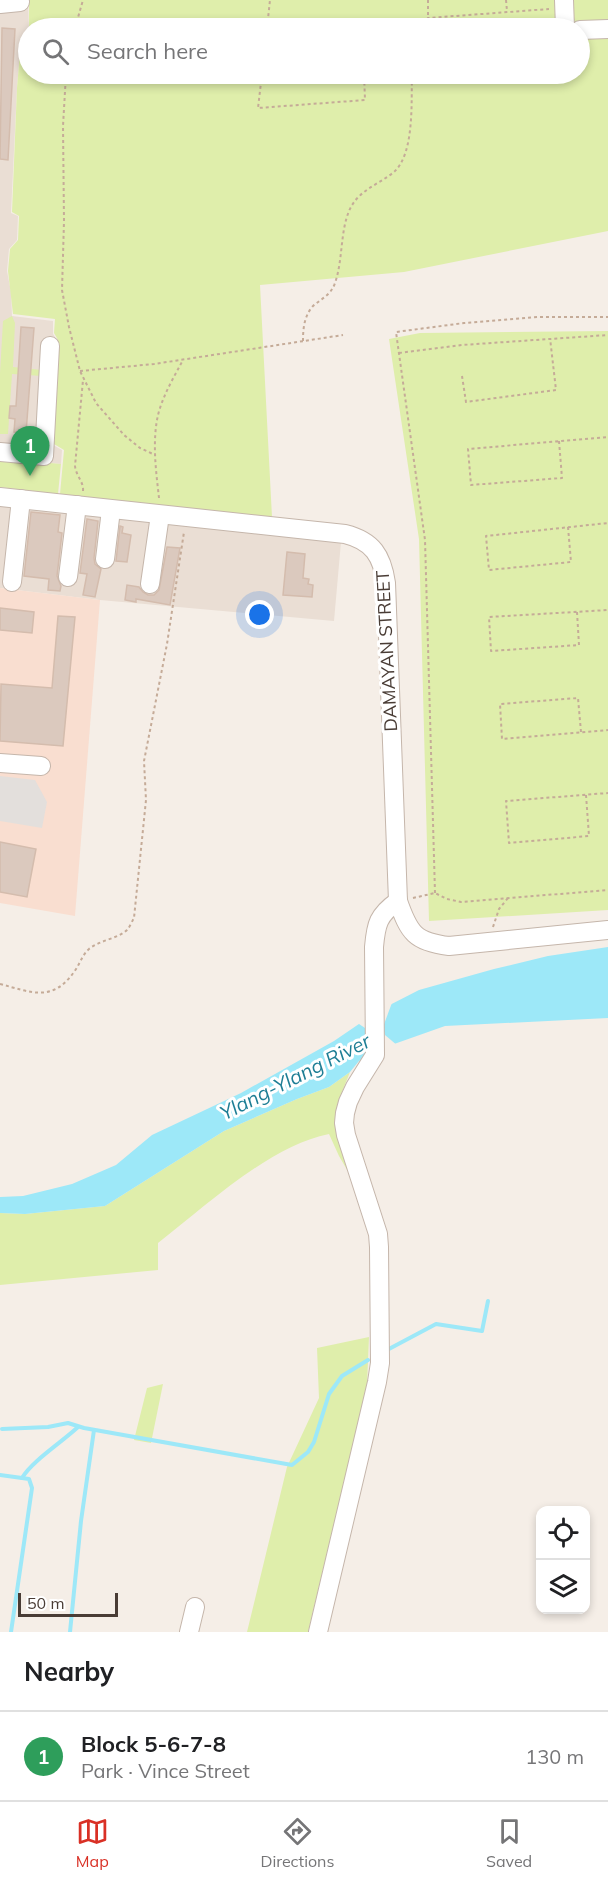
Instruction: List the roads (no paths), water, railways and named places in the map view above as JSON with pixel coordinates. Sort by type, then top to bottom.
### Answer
[{"type":"street","points":[[0,4],[21,2]]},
{"type":"street","points":[[590,30],[608,29]]},
{"type":"street","points":[[0,452],[44,456],[50,346]]},
{"type":"street","name":"DAMAYAN STREET","points":[[0,497],[345,534],[364,541],[381,560],[386,584],[398,901],[405,923],[416,938],[433,944],[449,946],[608,930]]},
{"type":"street","points":[[12,582],[21,499]]},
{"type":"street","points":[[68,578],[77,506]]},
{"type":"street","points":[[105,559],[111,510]]},
{"type":"street","points":[[150,584],[160,515]]},
{"type":"street","points":[[0,763],[41,766]]},
{"type":"street","points":[[318,1632],[380,1363],[378,1234],[344,1124],[351,1094],[375,1055],[375,931],[385,910],[398,901]]},
{"type":"street","points":[[189,1632],[195,1607]]},
{"type":"water","name":"Ylang-Ylang River","points":[[608,947],[608,1018],[445,1026],[380,1049],[359,1061],[350,1072],[329,1087],[224,1131],[105,1206],[25,1214],[0,1213],[0,1197],[23,1196],[72,1184],[116,1165],[152,1135],[241,1093],[334,1041],[378,1011],[419,990],[548,956]]},
{"type":"waterway","points":[[387,1350],[436,1324],[482,1331],[488,1301]]},
{"type":"waterway","points":[[2,1429],[48,1427],[68,1423],[84,1428],[292,1465],[308,1452],[314,1442],[329,1394],[342,1376],[368,1360]]},
{"type":"waterway","points":[[0,1475],[22,1478],[40,1458],[78,1427]]},
{"type":"waterway","points":[[70,1632],[81,1521],[94,1430]]},
{"type":"waterway","points":[[11,1632],[32,1488],[29,1479],[22,1478]]},
{"type":"place","name":"Block 5-6-7-8","points":[[30,476]]}]
